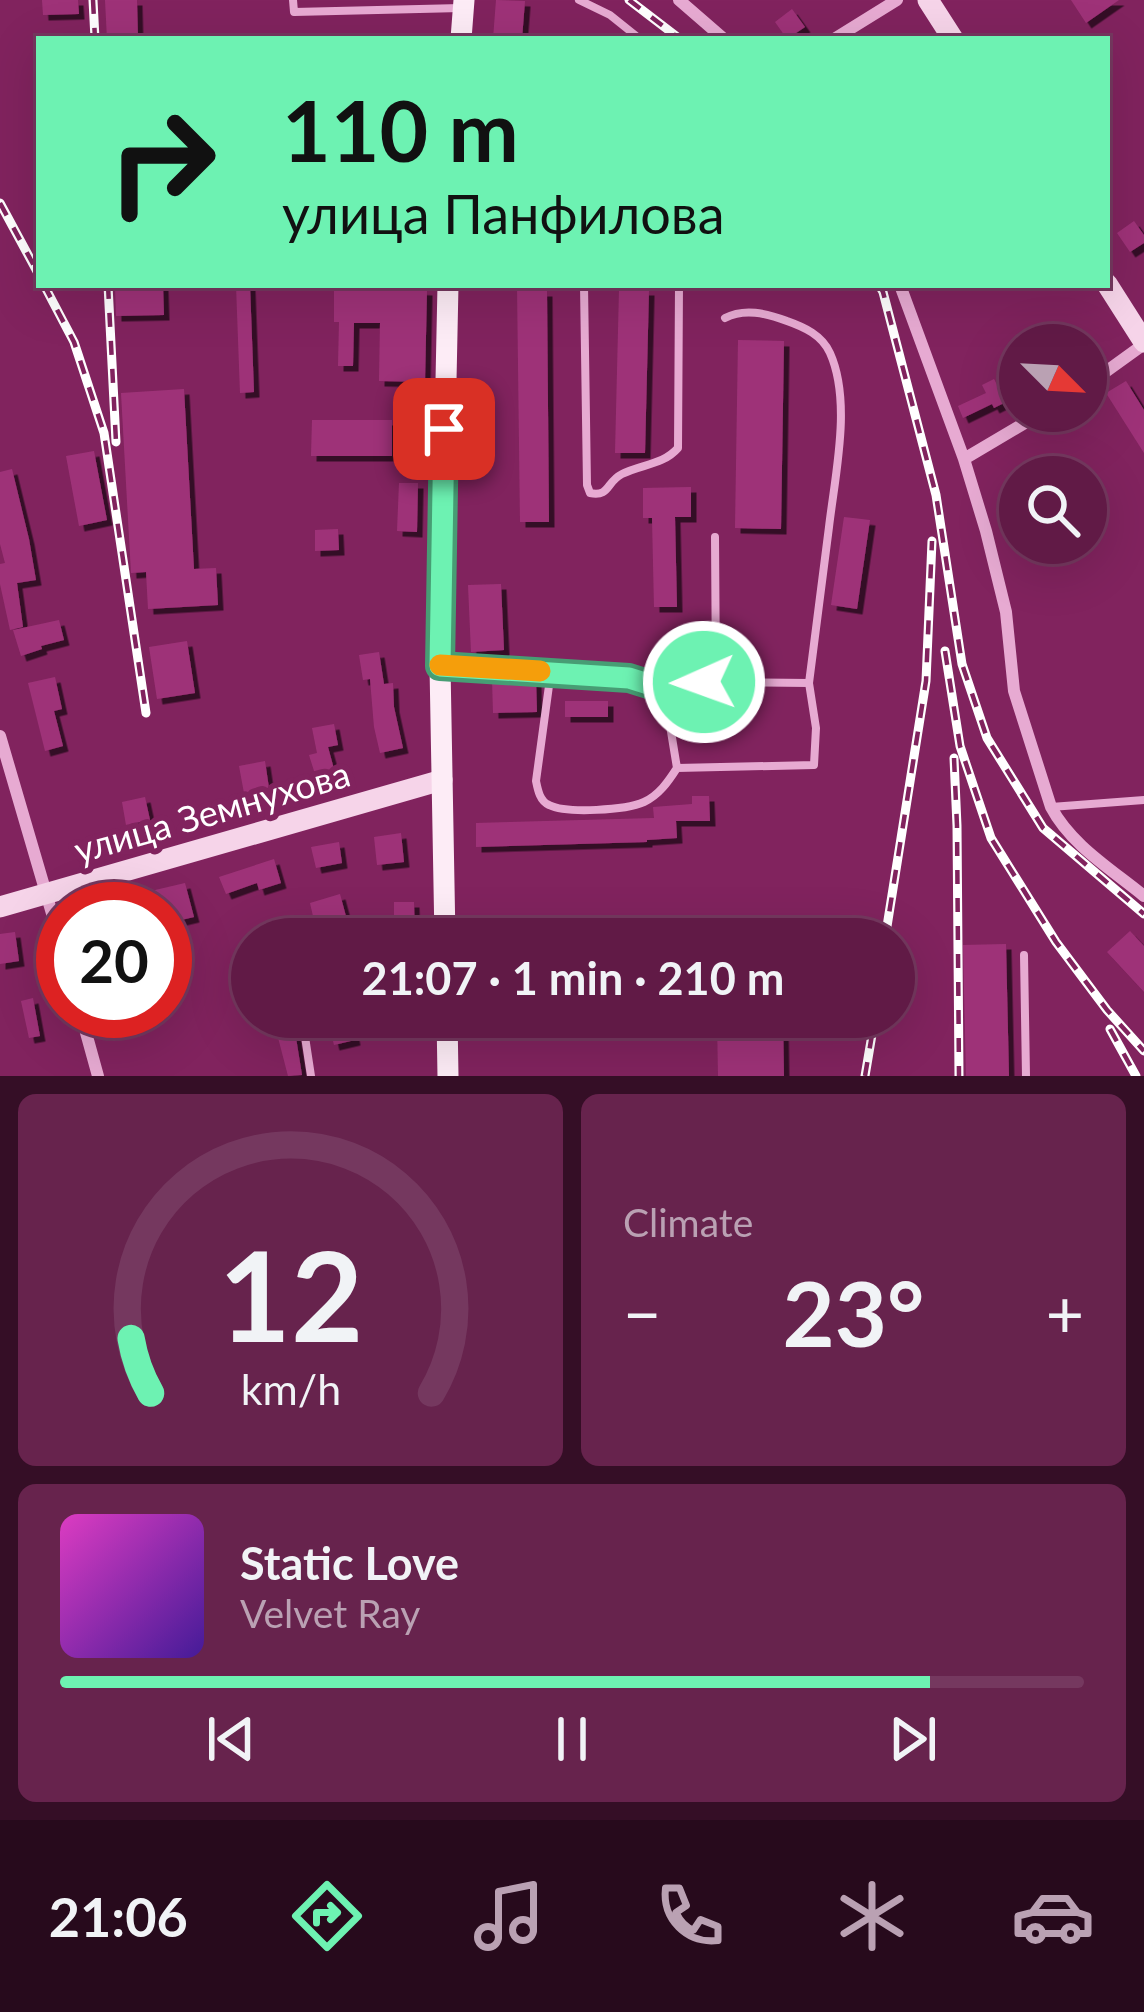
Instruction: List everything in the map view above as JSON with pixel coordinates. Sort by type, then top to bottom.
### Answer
[{"type":"main road","points":[[928,0],[950,36]]},
{"type":"main road","points":[[461,36],[464,4]]},
{"type":"main road","points":[[445,918],[440,666],[448,288]]},
{"type":"main road","points":[[1110,288],[1144,343]]},
{"type":"main road","name":"улица Земнухова","points":[[92,882],[442,780]]},
{"type":"main road","name":"улица Земнухова","points":[[0,907],[36,898]]},
{"type":"main road","points":[[447,1038],[448,1076]]},
{"type":"street","points":[[679,0],[721,36]]},
{"type":"street","points":[[839,36],[897,0]]},
{"type":"street","points":[[901,288],[986,531],[1006,612],[1014,691],[1051,807],[1078,844],[1144,896]]},
{"type":"street","points":[[1107,370],[1144,343]]},
{"type":"street","points":[[964,459],[1010,432]]},
{"type":"street","points":[[0,736],[43,882]]},
{"type":"street","points":[[87,1038],[98,1076]]},
{"type":"lane","points":[[293,0],[294,11],[464,4]]},
{"type":"lane","points":[[579,0],[610,15],[636,36]]},
{"type":"lane","points":[[584,288],[586,485],[596,496],[618,475],[669,458],[678,448],[679,288]]},
{"type":"lane","points":[[676,768],[814,765],[816,728],[809,683],[840,434],[838,382],[829,349],[811,331],[748,311],[724,318]]},
{"type":"lane","points":[[715,538],[716,682]]},
{"type":"lane","points":[[440,666],[629,678],[664,689],[716,682],[809,683]]},
{"type":"lane","points":[[550,671],[538,795],[549,805],[573,809],[625,808],[658,793],[676,768],[664,689]]},
{"type":"lane","points":[[1051,807],[1144,800]]},
{"type":"lane","points":[[1024,955],[1026,1076]]},
{"type":"lane","points":[[305,1038],[311,1076]]},
{"type":"building","points":[[42,0],[78,0],[79,14],[43,15]]},
{"type":"building","points":[[105,0],[137,0],[138,36],[107,36]]},
{"type":"building","points":[[496,0],[525,1],[522,36],[493,36]]},
{"type":"building","points":[[1071,0],[1119,0],[1086,23]]},
{"type":"building","points":[[792,9],[805,27],[785,36],[775,22]]},
{"type":"building","points":[[1134,221],[1144,243],[1130,252],[1117,233]]},
{"type":"building","points":[[115,288],[163,288],[164,315],[116,316]]},
{"type":"building","points":[[236,288],[250,288],[254,392],[240,393]]},
{"type":"building","points":[[334,288],[427,290],[425,382],[379,381],[380,323],[354,323],[353,366],[338,366],[339,322],[334,322]]},
{"type":"building","points":[[517,288],[533,288],[547,291],[549,522],[520,522]]},
{"type":"building","points":[[619,290],[649,290],[645,453],[615,453]]},
{"type":"building","points":[[738,340],[784,341],[781,529],[735,528]]},
{"type":"building","points":[[994,379],[999,406],[992,404],[963,418],[958,406],[986,393],[982,385]]},
{"type":"building","points":[[1126,381],[1144,410],[1144,453],[1107,395]]},
{"type":"building","points":[[184,389],[194,569],[216,568],[218,605],[148,609],[146,572],[131,573],[121,393]]},
{"type":"building","points":[[312,420],[392,420],[392,456],[311,456]]},
{"type":"building","points":[[94,451],[107,520],[79,526],[66,456]]},
{"type":"building","points":[[12,469],[36,580],[17,583],[23,627],[10,630],[0,584],[0,564],[5,563],[0,544],[0,472]]},
{"type":"building","points":[[399,483],[418,483],[417,532],[397,531]]},
{"type":"building","points":[[691,487],[691,517],[675,517],[677,607],[654,607],[652,518],[643,518],[643,488]]},
{"type":"building","points":[[844,517],[870,520],[857,609],[831,605]]},
{"type":"building","points":[[338,529],[339,550],[315,551],[315,530]]},
{"type":"building","points":[[501,584],[504,650],[471,652],[468,585]]},
{"type":"building","points":[[59,620],[64,640],[21,656],[13,630]]},
{"type":"building","points":[[674,640],[695,646],[695,665],[665,666],[665,646],[674,646]]},
{"type":"building","points":[[187,641],[195,693],[157,699],[149,647]]},
{"type":"building","points":[[379,652],[384,684],[393,683],[403,748],[380,753],[370,679],[363,680],[359,655]]},
{"type":"building","points":[[55,677],[62,709],[54,711],[63,746],[45,751],[28,683]]},
{"type":"building","points":[[492,678],[536,679],[537,712],[493,713]]},
{"type":"building","points":[[565,701],[608,701],[608,717],[565,717]]},
{"type":"building","points":[[334,724],[338,745],[328,747],[334,769],[315,774],[309,755],[317,753],[312,728]]},
{"type":"building","points":[[265,761],[269,788],[244,793],[239,766]]},
{"type":"building","points":[[692,796],[709,796],[710,821],[676,821],[677,838],[476,847],[476,823],[654,818],[653,807],[692,804]]},
{"type":"building","points":[[145,797],[150,820],[126,825],[122,802]]},
{"type":"building","points":[[401,833],[404,862],[377,865],[374,837]]},
{"type":"building","points":[[339,842],[342,863],[316,868],[311,847]]},
{"type":"building","points":[[274,859],[281,883],[259,890],[257,883],[226,894],[219,877]]},
{"type":"building","points":[[340,894],[346,918],[313,918],[310,903]]},
{"type":"building","points":[[394,902],[414,902],[414,918],[394,918]]},
{"type":"building","points":[[1130,931],[1144,946],[1144,992],[1107,952]]},
{"type":"building","points":[[15,932],[19,961],[0,964],[0,934]]},
{"type":"building","points":[[1006,944],[1009,1076],[966,1076],[963,945]]},
{"type":"building","points":[[33,998],[36,1037],[29,1038],[21,1001]]},
{"type":"building","points":[[278,1038],[296,1038],[302,1075],[288,1076]]},
{"type":"building","points":[[332,1038],[355,1038],[355,1040],[334,1045]]},
{"type":"building","points":[[717,1038],[783,1038],[784,1076],[718,1076]]},
{"type":"railway","points":[[93,0],[95,36]]},
{"type":"railway","points":[[629,0],[676,36]]},
{"type":"railway","points":[[0,203],[36,269]]},
{"type":"railway","points":[[46,288],[74,342],[104,433],[146,713]]},
{"type":"railway","points":[[108,288],[116,442]]},
{"type":"railway","points":[[881,288],[936,495],[962,664],[987,738],[1043,828],[1144,914]]},
{"type":"railway","points":[[888,918],[926,681],[932,541]]},
{"type":"railway","points":[[945,651],[960,746],[991,838],[1056,942],[1144,1051]]},
{"type":"railway","points":[[954,758],[959,1076]]},
{"type":"railway","points":[[1110,1029],[1136,1076]]},
{"type":"railway","points":[[865,1076],[871,1038]]},
{"type":"slow traffic","points":[[440,665],[540,671]]},
{"type":"route","points":[[444,429],[440,666],[629,678],[664,689],[704,682]]}]
